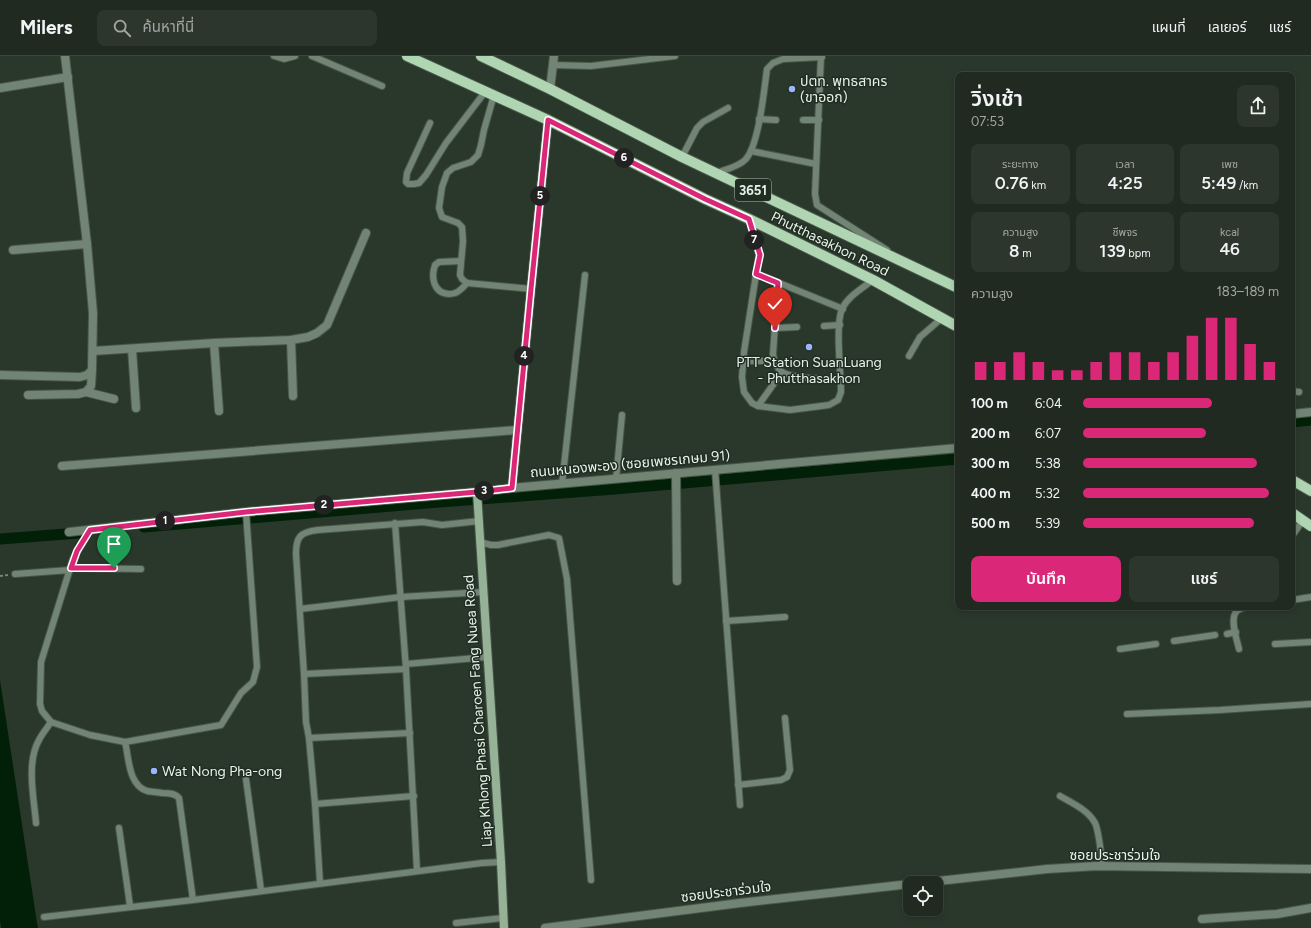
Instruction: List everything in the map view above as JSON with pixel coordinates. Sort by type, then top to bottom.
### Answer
[{"type":"main road","name":"Phutthasakhon Road","points":[[407,56],[548,120],[705,199],[873,280],[955,324]]},
{"type":"main road","name":"Phutthasakhon Road","points":[[481,56],[550,88],[682,157],[955,287]]},
{"type":"main road","points":[[512,488],[548,120]]},
{"type":"main road","points":[[1295,482],[1311,491]]},
{"type":"main road","name":"ถนนหนองพะอง (ซอยเพชรเกษม 91)","points":[[477,492],[512,488]]},
{"type":"main road","name":"Liap Khlong Phasi Charoen Fang Nuea Road","points":[[477,492],[504,928]]},
{"type":"main road","points":[[1295,516],[1307,523]]},
{"type":"street","points":[[65,56],[87,244],[93,313],[91,386],[86,392]]},
{"type":"street","points":[[550,88],[554,56]]},
{"type":"street","points":[[0,88],[68,77]]},
{"type":"street","points":[[93,351],[214,343],[291,340],[308,337],[317,333],[327,325],[366,233]]},
{"type":"street","points":[[13,250],[87,244]]},
{"type":"street","points":[[291,340],[293,396]]},
{"type":"street","points":[[214,343],[219,411]]},
{"type":"street","points":[[132,349],[136,408]]},
{"type":"street","points":[[0,375],[80,377],[87,375],[92,370]]},
{"type":"street","points":[[28,396],[78,394],[86,392],[114,399]]},
{"type":"street","points":[[1295,414],[1311,412]]},
{"type":"street","points":[[62,466],[518,430]]},
{"type":"street","name":"ถนนหนองพะอง (ซอยเพชรเกษม 91)","points":[[512,488],[955,448]]},
{"type":"street","points":[[676,473],[677,581]]},
{"type":"street","name":"ถนนหนองพะอง (ซอยเพชรเกษม 91)","points":[[69,532],[246,512],[477,492]]},
{"type":"street","name":"ซอยประชาร่วมใจ","points":[[943,880],[1047,869],[1103,866],[1311,869]]},
{"type":"street","name":"ซอยประชาร่วมใจ","points":[[545,928],[903,885]]},
{"type":"street","points":[[1202,919],[1277,914],[1311,908]]},
{"type":"lane","points":[[274,56],[284,59],[295,56]]},
{"type":"lane","points":[[312,56],[382,86]]},
{"type":"lane","points":[[552,65],[591,66],[675,56]]},
{"type":"lane","points":[[717,173],[740,164],[746,159],[751,151],[756,136],[767,69],[773,63],[783,59],[821,56],[815,194],[817,205],[916,269]]},
{"type":"lane","points":[[430,123],[407,173],[406,182],[408,184],[419,183],[426,175],[446,143],[489,94]]},
{"type":"lane","points":[[489,94],[484,130],[478,155],[471,162],[453,168],[447,173],[442,187],[439,208],[442,217],[458,223],[462,227],[463,241],[460,275],[462,280],[467,283],[531,289]]},
{"type":"lane","points":[[682,157],[697,128],[703,122],[728,108]]},
{"type":"lane","points":[[759,119],[776,120]]},
{"type":"lane","points":[[803,120],[819,120]]},
{"type":"lane","points":[[751,151],[816,164]]},
{"type":"lane","points":[[749,219],[760,255],[743,361],[742,377],[744,392],[752,403],[758,406],[790,410],[829,405],[838,400],[841,392],[840,325],[842,309],[852,296],[873,280]]},
{"type":"lane","points":[[461,261],[439,262],[435,265],[433,278],[436,288],[440,292],[444,293],[455,293],[460,291],[467,283]]},
{"type":"lane","points":[[756,274],[842,309]]},
{"type":"lane","points":[[562,484],[586,275]]},
{"type":"lane","points":[[778,283],[773,354],[775,364],[782,372],[791,376],[841,380]]},
{"type":"lane","points":[[909,356],[920,337],[942,318]]},
{"type":"lane","points":[[824,326],[840,325]]},
{"type":"lane","points":[[775,328],[797,327]]},
{"type":"lane","points":[[743,361],[774,362]]},
{"type":"lane","points":[[758,406],[782,372]]},
{"type":"lane","points":[[1295,391],[1299,392]]},
{"type":"lane","points":[[616,479],[622,415]]},
{"type":"lane","points":[[715,470],[740,805]]},
{"type":"lane","points":[[90,530],[77,551],[41,662],[40,704],[42,711],[51,722],[90,735],[125,742],[221,725],[241,693],[253,682],[257,667],[246,512]]},
{"type":"lane","points":[[320,883],[315,804],[309,738],[306,722],[296,542],[300,535],[307,531],[395,523],[423,522],[442,525],[479,521]]},
{"type":"lane","points":[[395,523],[406,667],[417,871]]},
{"type":"lane","points":[[1295,533],[1307,523]]},
{"type":"lane","points":[[480,542],[498,545],[548,535],[559,538],[567,579],[591,880]]},
{"type":"lane","points":[[15,574],[71,569],[141,569]]},
{"type":"lane","points":[[300,609],[401,597],[483,592]]},
{"type":"lane","points":[[1295,600],[1311,597]]},
{"type":"lane","points":[[1238,610],[1234,615],[1233,621],[1239,649]]},
{"type":"lane","points":[[726,621],[785,617]]},
{"type":"lane","points":[[1227,634],[1236,632]]},
{"type":"lane","points":[[1174,641],[1215,635]]},
{"type":"lane","points":[[1275,644],[1311,642]]},
{"type":"lane","points":[[1120,649],[1156,644]]},
{"type":"lane","points":[[304,674],[406,667],[488,657]]},
{"type":"lane","points":[[1128,714],[1311,704]]},
{"type":"lane","points":[[738,785],[781,780],[787,777],[790,770],[786,718]]},
{"type":"lane","points":[[36,823],[32,774],[34,754],[38,740],[51,722]]},
{"type":"lane","points":[[309,738],[410,733]]},
{"type":"lane","points":[[125,742],[134,780],[139,786],[146,791],[168,793],[176,795],[179,798],[193,900]]},
{"type":"lane","points":[[246,779],[261,890]]},
{"type":"lane","points":[[315,804],[414,796]]},
{"type":"lane","points":[[1060,796],[1082,809],[1096,824],[1103,866]]},
{"type":"lane","points":[[119,828],[130,906]]},
{"type":"lane","points":[[44,917],[501,862]]},
{"type":"lane","points":[[456,923],[503,918]]},
{"type":"shaded area","points":[[0,680],[38,928],[1,928]]},
{"type":"waterway","points":[[1295,422],[1311,420]]},
{"type":"waterway","points":[[144,527],[615,489],[955,459]]},
{"type":"waterway","points":[[0,539],[79,533]]},
{"type":"place","name":"ปตท. พุทธสาคร (ขาออก)","points":[[792,89]]},
{"type":"place","name":"PTT Station SuanLuang - Phutthasakhon","points":[[809,347]]},
{"type":"place","name":"Wat Nong Pha-ong","points":[[154,771]]},
{"type":"route","points":[[114,568],[71,568],[73,559],[90,530],[246,512],[512,488],[548,120],[705,199],[749,219],[760,255],[756,274],[778,283],[775,328]]}]
